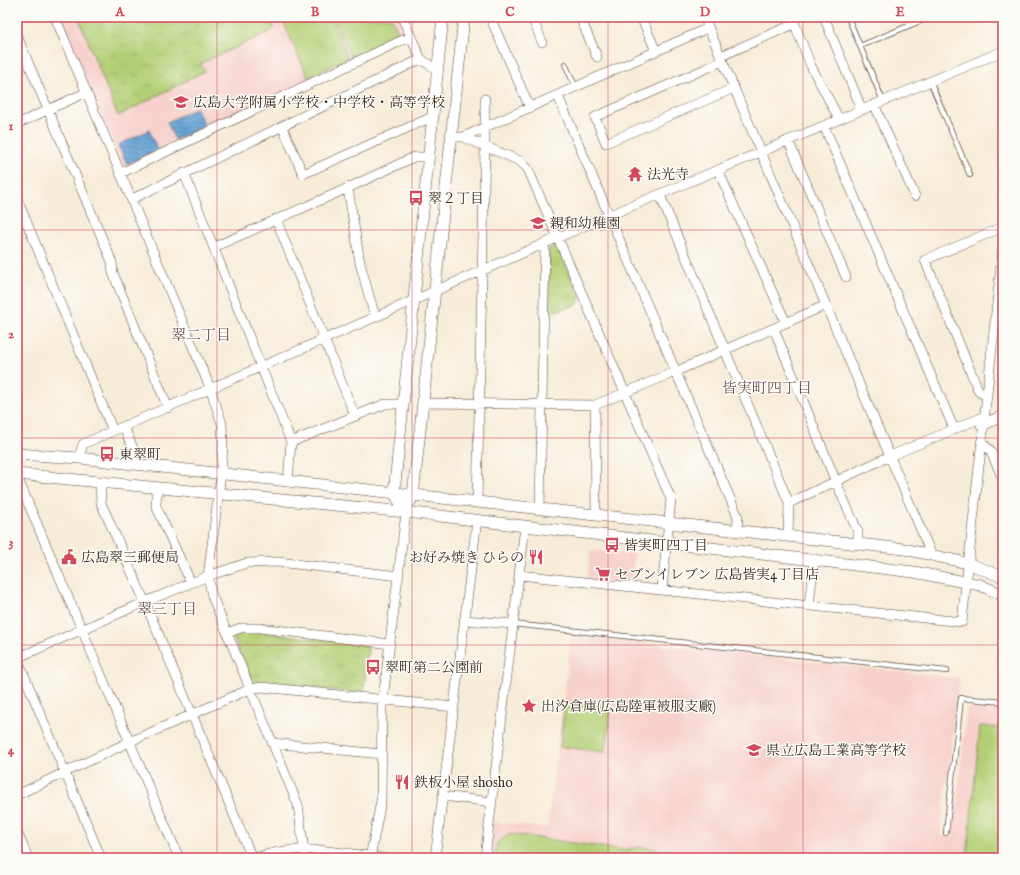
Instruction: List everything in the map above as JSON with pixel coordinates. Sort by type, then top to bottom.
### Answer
[{"type":"street","points":[[55,17],[211,390],[222,424],[223,446],[221,474],[208,576],[212,596],[298,805],[305,853]]},
{"type":"street","points":[[402,17],[421,59],[437,70]]},
{"type":"street","points":[[370,857],[381,801],[383,700],[406,512],[413,496],[464,17]]},
{"type":"street","points":[[490,17],[530,108]]},
{"type":"street","points":[[532,17],[542,42]]},
{"type":"street","points":[[580,17],[597,57]]},
{"type":"street","points":[[641,17],[656,51]]},
{"type":"street","points":[[704,17],[759,151],[932,556]]},
{"type":"street","points":[[824,17],[862,110]]},
{"type":"street","points":[[406,512],[394,493],[442,20]]},
{"type":"street","points":[[734,88],[606,143],[595,117],[722,59],[793,20],[811,66],[839,119]]},
{"type":"street","points":[[451,137],[463,137],[485,128],[708,28]]},
{"type":"street","points":[[17,36],[112,262],[113,273],[168,408]]},
{"type":"street","points":[[121,173],[411,36]]},
{"type":"street","points":[[79,458],[83,444],[211,390],[375,317],[759,151],[824,126],[1003,51]]},
{"type":"street","points":[[132,198],[421,59]]},
{"type":"street","points":[[17,124],[87,92]]},
{"type":"street","points":[[558,96],[738,517],[737,531]]},
{"type":"street","points":[[477,503],[485,146],[484,99]]},
{"type":"street","points":[[874,104],[915,196]]},
{"type":"street","points":[[282,126],[303,174],[432,117]]},
{"type":"street","points":[[824,126],[954,429]]},
{"type":"street","points":[[463,137],[520,161],[528,169],[671,499],[670,524],[662,590]]},
{"type":"street","points":[[788,140],[846,277]]},
{"type":"street","points":[[214,247],[414,157],[428,157]]},
{"type":"street","points":[[718,170],[786,323]]},
{"type":"street","points":[[184,174],[291,442],[288,482]]},
{"type":"street","points":[[348,188],[360,263],[375,317]]},
{"type":"street","points":[[660,194],[789,503],[788,536]]},
{"type":"street","points":[[17,199],[113,431]]},
{"type":"street","points":[[276,219],[355,416]]},
{"type":"street","points":[[985,395],[979,392],[925,260],[1003,227]]},
{"type":"street","points":[[540,510],[545,243]]},
{"type":"street","points":[[519,575],[962,622],[985,395],[1001,282],[1003,248]]},
{"type":"street","points":[[423,403],[595,405],[626,394],[826,305]]},
{"type":"street","points":[[774,328],[836,482],[858,532],[858,544]]},
{"type":"street","points":[[291,442],[385,404],[403,404]]},
{"type":"street","points":[[595,405],[596,516]]},
{"type":"street","points":[[789,503],[890,456],[954,429],[1003,416]]},
{"type":"street","points":[[124,427],[134,451],[134,464]]},
{"type":"street","points":[[980,442],[990,450],[1003,479]]},
{"type":"street","points":[[17,454],[79,458],[904,549],[967,563],[1003,577]]},
{"type":"street","points":[[17,474],[406,512],[914,572],[965,581],[980,585],[1003,595]]},
{"type":"street","points":[[17,477],[178,858]]},
{"type":"street","points":[[100,482],[101,503],[145,602],[252,858]]},
{"type":"street","points":[[157,488],[156,506],[191,583]]},
{"type":"street","points":[[435,858],[477,520]]},
{"type":"street","points":[[485,858],[525,526]]},
{"type":"street","points":[[809,606],[814,560]]},
{"type":"street","points":[[101,858],[17,658],[81,629],[191,583],[247,563],[278,562],[399,576]]},
{"type":"street","points":[[464,620],[513,624]]},
{"type":"street","points":[[227,633],[241,628],[260,628],[390,644]]},
{"type":"street","points":[[17,795],[129,742],[250,689],[262,687],[454,707]]},
{"type":"street","points":[[272,743],[381,754]]},
{"type":"street","points":[[443,796],[492,802]]},
{"type":"street","points":[[17,832],[28,858]]},
{"type":"street","points":[[256,858],[272,852],[383,858]]},
{"type":"lane","points":[[848,17],[883,101]]},
{"type":"lane","points":[[860,46],[930,17]]},
{"type":"lane","points":[[565,64],[576,88]]},
{"type":"lane","points":[[930,81],[970,176]]},
{"type":"lane","points":[[513,624],[947,671]]},
{"type":"lane","points":[[946,833],[961,698],[1003,702]]},
{"type":"shaded area","name":"広島大学附属小学校・中学校・高等学校","points":[[60,17],[398,17],[406,36],[124,168]]},
{"type":"shaded area","points":[[590,550],[634,554],[631,583],[587,579]]},
{"type":"shaded area","name":"県立広島工業高等学校","points":[[575,636],[960,678],[940,836],[953,837],[967,707],[1003,711],[1003,858],[489,858],[493,822],[547,828],[571,640]]},
{"type":"green space","points":[[78,17],[272,17],[274,28],[269,32],[200,64],[205,71],[118,116]]},
{"type":"green space","points":[[291,17],[331,17],[348,58],[308,78],[283,21]]},
{"type":"green space","points":[[333,17],[391,17],[400,36],[352,59]]},
{"type":"green space","points":[[555,246],[558,247],[580,297],[577,305],[548,313],[549,249]]},
{"type":"green space","points":[[252,631],[367,645],[364,691],[360,693],[276,684],[253,684],[234,639],[235,635]]},
{"type":"green space","points":[[565,701],[611,707],[606,752],[560,747]]},
{"type":"green space","points":[[980,726],[1003,728],[1003,858],[967,858]]},
{"type":"green space","points":[[510,834],[623,850],[640,847],[729,858],[495,858],[497,843]]},
{"type":"water","points":[[196,108],[205,126],[175,140],[167,122]]},
{"type":"water","points":[[149,130],[158,150],[127,164],[118,145]]},
{"type":"place","name":"広島大学附属小学校・中学校・高等学校","points":[[181,102]]},
{"type":"place","name":"法光寺","points":[[635,174]]},
{"type":"place","name":"翠２丁目","points":[[416,198]]},
{"type":"place","name":"親和幼稚園","points":[[538,223]]},
{"type":"place","name":"東翠町","points":[[107,454]]},
{"type":"place","name":"皆実町四丁目","points":[[612,545]]},
{"type":"place","name":"広島翠三郵便局","points":[[69,557]]},
{"type":"place","name":"お好み焼き ひらの","points":[[536,557]]},
{"type":"place","name":"セブンイレブン 広島皆実4丁目店","points":[[603,574]]},
{"type":"place","name":"翠町第二公園前","points":[[373,667]]},
{"type":"place","name":"出汐倉庫(広島陸軍被服支廠)","points":[[529,706]]},
{"type":"place","name":"県立広島工業高等学校","points":[[754,750]]},
{"type":"place","name":"鉄板小屋 shosho","points":[[402,782]]},
{"type":"district","name":"翠二丁目","points":[[201,335]]},
{"type":"district","name":"皆実町四丁目","points":[[767,388]]},
{"type":"district","name":"翠三丁目","points":[[167,609]]}]
